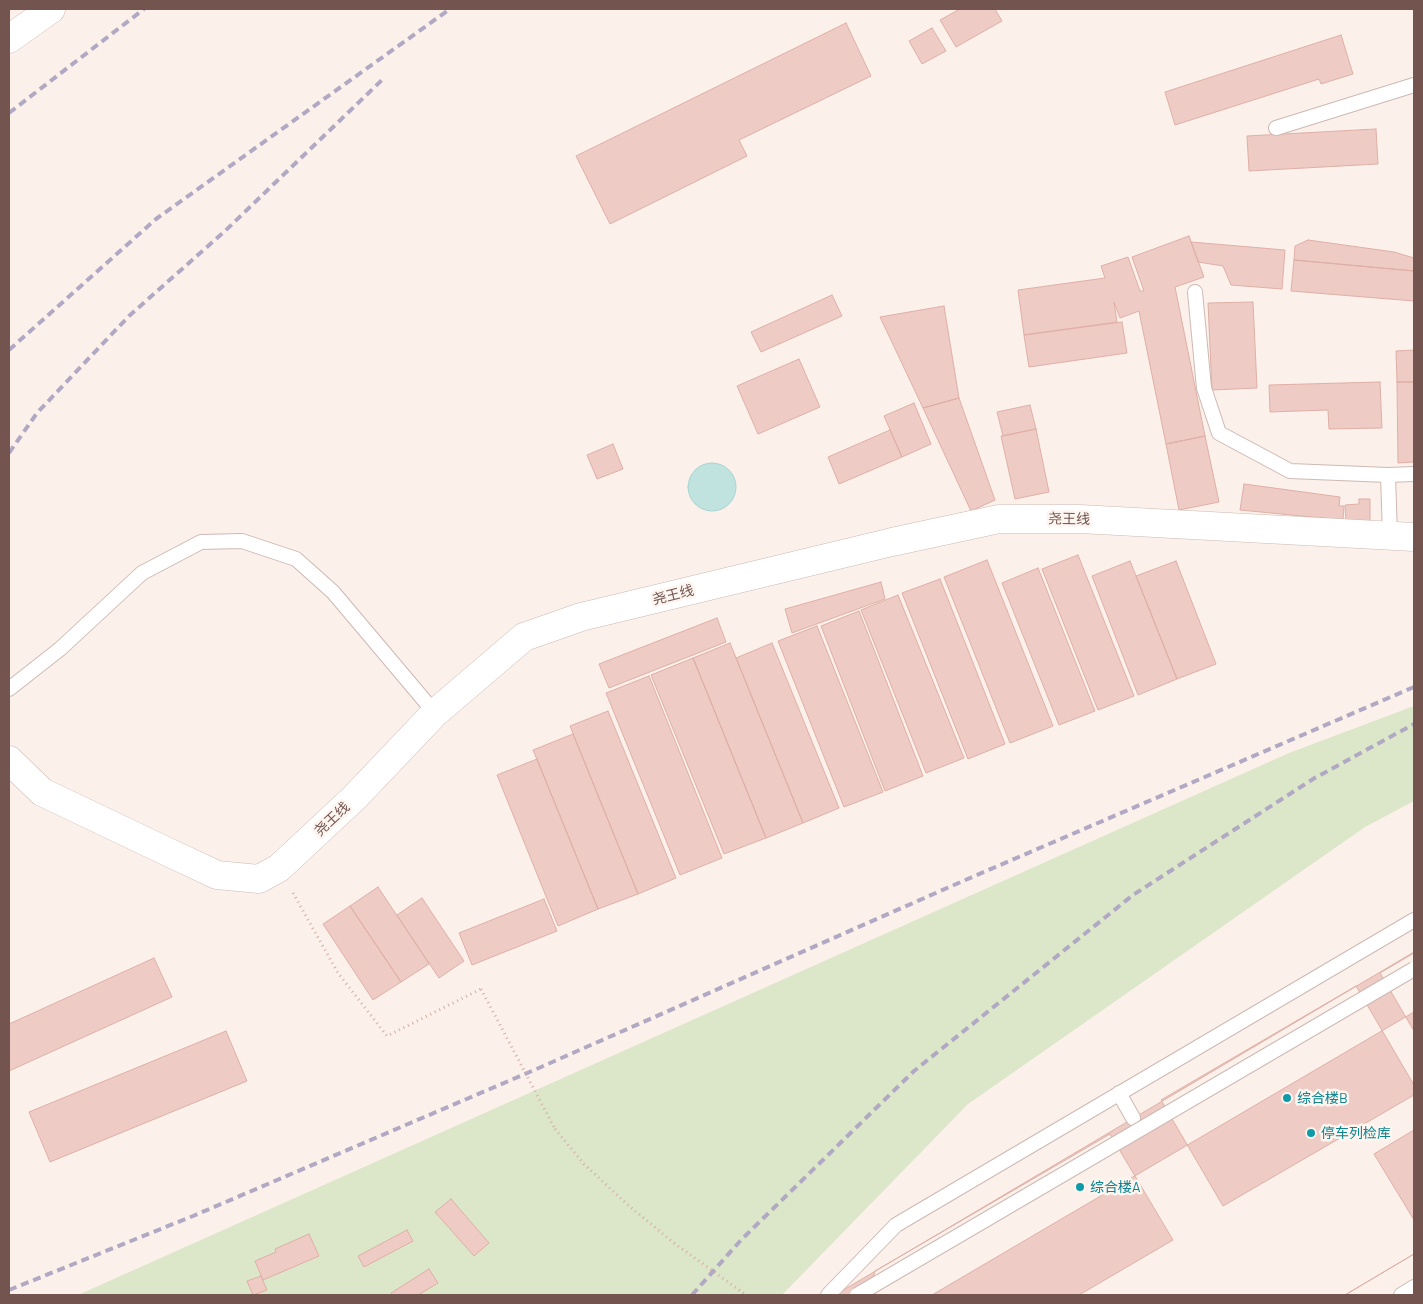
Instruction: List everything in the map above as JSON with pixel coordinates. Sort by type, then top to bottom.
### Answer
[{"type":"street","points":[[9,39],[52,9]]},
{"type":"street","name":"尧王线","points":[[9,760],[42,792],[217,875],[259,879],[279,868],[354,798],[435,713],[524,637],[581,617],[892,542],[999,519],[1080,519],[1402,537]]},
{"type":"lane","points":[[1276,128],[1414,84]]},
{"type":"lane","points":[[1195,292],[1204,388],[1219,433],[1290,470],[1388,475],[1414,474]]},
{"type":"lane","points":[[1388,475],[1402,537]]},
{"type":"lane","points":[[9,689],[60,649],[142,573],[201,542],[242,541],[296,559],[333,592],[435,713]]},
{"type":"lane","points":[[828,1295],[896,1225],[1414,920]]},
{"type":"lane","points":[[856,1295],[1414,969]]},
{"type":"lane","points":[[1119,1093],[1133,1118]]},
{"type":"lane","points":[[1401,1295],[1414,1288]]},
{"type":"path","points":[[279,868],[338,973],[387,1036],[481,989],[555,1129],[584,1164],[629,1206],[674,1243],[746,1295]]},
{"type":"green space","points":[[1414,706],[1414,801],[1365,827],[968,1104],[782,1295],[78,1295],[1289,753]]},
{"type":"water","points":[[712,463],[721,465],[729,470],[734,478],[736,487],[734,496],[729,504],[721,509],[712,511],[703,509],[695,504],[690,496],[688,487],[690,478],[695,470],[703,465]]},
{"type":"building","points":[[960,9],[995,9],[1002,21],[956,47],[940,20]]},
{"type":"building","points":[[846,23],[871,76],[739,140],[747,156],[610,224],[576,156]]},
{"type":"building","points":[[932,28],[946,51],[922,64],[909,41]]},
{"type":"building","points":[[1341,35],[1353,74],[1321,84],[1319,79],[1175,125],[1165,92]]},
{"type":"building","points":[[1376,129],[1378,164],[1249,171],[1247,136]]},
{"type":"building","points":[[1189,236],[1204,277],[1175,287],[1205,436],[1166,444],[1139,311],[1120,318],[1114,302],[1117,322],[1024,335],[1018,290],[1105,278],[1101,266],[1128,257],[1140,291],[1144,291],[1132,257]]},
{"type":"building","points":[[1308,240],[1394,252],[1414,258],[1414,271],[1294,260],[1295,246]]},
{"type":"building","points":[[1191,242],[1285,250],[1282,289],[1231,285],[1223,266],[1198,262]]},
{"type":"building","points":[[1294,260],[1414,271],[1414,301],[1291,291]]},
{"type":"building","points":[[832,295],[842,316],[761,352],[751,332]]},
{"type":"building","points":[[1253,302],[1257,388],[1212,390],[1208,303]]},
{"type":"building","points":[[944,306],[959,398],[923,408],[880,317]]},
{"type":"building","points":[[1122,322],[1127,353],[1029,367],[1024,335]]},
{"type":"building","points":[[1414,350],[1414,382],[1397,382],[1396,351]]},
{"type":"building","points":[[799,359],[820,407],[758,434],[737,386]]},
{"type":"building","points":[[1380,382],[1382,428],[1329,429],[1328,410],[1270,412],[1269,385]]},
{"type":"building","points":[[1397,382],[1414,382],[1414,462],[1398,463]]},
{"type":"building","points":[[959,398],[995,500],[971,511],[923,408]]},
{"type":"building","points":[[914,403],[931,444],[902,457],[884,416]]},
{"type":"building","points":[[1030,405],[1036,429],[1003,436],[997,412]]},
{"type":"building","points":[[1036,429],[1049,492],[1015,499],[1001,436]]},
{"type":"building","points":[[890,430],[902,457],[839,484],[828,457]]},
{"type":"building","points":[[1205,436],[1219,502],[1179,510],[1166,444]]},
{"type":"building","points":[[613,444],[623,469],[597,479],[587,455]]},
{"type":"building","points":[[1244,484],[1340,497],[1339,506],[1344,506],[1343,520],[1240,510]]},
{"type":"building","points":[[1359,499],[1370,499],[1370,522],[1346,522],[1345,505],[1359,504]]},
{"type":"building","points":[[1078,555],[1134,696],[1098,710],[1042,569]]},
{"type":"building","points":[[987,560],[1053,726],[1010,743],[944,577]]},
{"type":"building","points":[[1130,561],[1177,679],[1138,695],[1092,576]]},
{"type":"building","points":[[1176,561],[1216,664],[1177,679],[1136,576]]},
{"type":"building","points":[[1038,568],[1095,711],[1059,725],[1002,583]]},
{"type":"building","points":[[940,579],[1005,744],[968,759],[902,593]]},
{"type":"building","points":[[881,582],[885,599],[792,633],[785,609]]},
{"type":"building","points":[[898,595],[964,758],[926,773],[861,610]]},
{"type":"building","points":[[859,611],[923,776],[885,791],[821,626]]},
{"type":"building","points":[[717,618],[726,642],[609,688],[599,664]]},
{"type":"building","points":[[817,626],[883,792],[844,807],[778,641]]},
{"type":"building","points":[[730,643],[803,823],[766,838],[693,658]]},
{"type":"building","points":[[772,643],[839,808],[803,823],[736,658]]},
{"type":"building","points":[[693,658],[766,838],[724,854],[651,675]]},
{"type":"building","points":[[649,676],[722,858],[680,875],[606,693]]},
{"type":"building","points":[[608,711],[676,878],[638,894],[570,726]]},
{"type":"building","points":[[573,734],[638,894],[598,909],[533,750]]},
{"type":"building","points":[[537,759],[598,909],[558,926],[497,775]]},
{"type":"building","points":[[378,887],[429,964],[401,982],[350,906]]},
{"type":"building","points":[[422,898],[464,961],[439,978],[397,915]]},
{"type":"building","points":[[544,899],[557,931],[472,965],[459,933]]},
{"type":"building","points":[[350,906],[401,982],[373,1000],[323,924]]},
{"type":"building","name":"停车列检库","points":[[1414,952],[1414,1254],[1345,1295],[835,1295]]},
{"type":"building","points":[[1414,953],[1414,1031],[1380,973]]},
{"type":"building","points":[[154,958],[172,997],[9,1071],[9,1024]]},
{"type":"building","name":"综合楼B","points":[[1356,986],[1414,1085],[1414,1095],[1223,1206],[1161,1100]]},
{"type":"building","name":"停车列检库","points":[[1414,1012],[1414,1254],[1345,1295],[932,1295]]},
{"type":"building","points":[[226,1031],[247,1081],[50,1162],[29,1112]]},
{"type":"building","points":[[1414,1130],[1414,1220],[1374,1154]]},
{"type":"building","name":"综合楼A","points":[[1110,1134],[1173,1240],[1079,1295],[868,1295],[875,1271]]},
{"type":"building","points":[[451,1199],[489,1243],[474,1256],[435,1212]]},
{"type":"building","points":[[407,1230],[413,1241],[364,1267],[358,1256]]},
{"type":"building","points":[[309,1234],[319,1256],[263,1280],[255,1261],[276,1252],[275,1249]]},
{"type":"building","points":[[429,1269],[438,1283],[418,1295],[392,1295],[391,1293]]},
{"type":"building","points":[[261,1276],[267,1290],[253,1295],[247,1281]]},
{"type":"railway","points":[[9,113],[144,9]]},
{"type":"railway","points":[[9,350],[156,219],[450,9]]},
{"type":"railway","points":[[9,453],[37,413],[129,316],[225,231],[383,79]]},
{"type":"railway","points":[[9,1290],[193,1216],[532,1071],[963,881],[1414,687]]},
{"type":"railway","points":[[692,1295],[741,1240],[914,1071],[1133,895],[1313,779],[1414,724]]},
{"type":"place","name":"综合楼B","points":[[1287,1098]]},
{"type":"place","name":"停车列检库","points":[[1311,1133]]},
{"type":"place","name":"综合楼A","points":[[1080,1187]]}]
